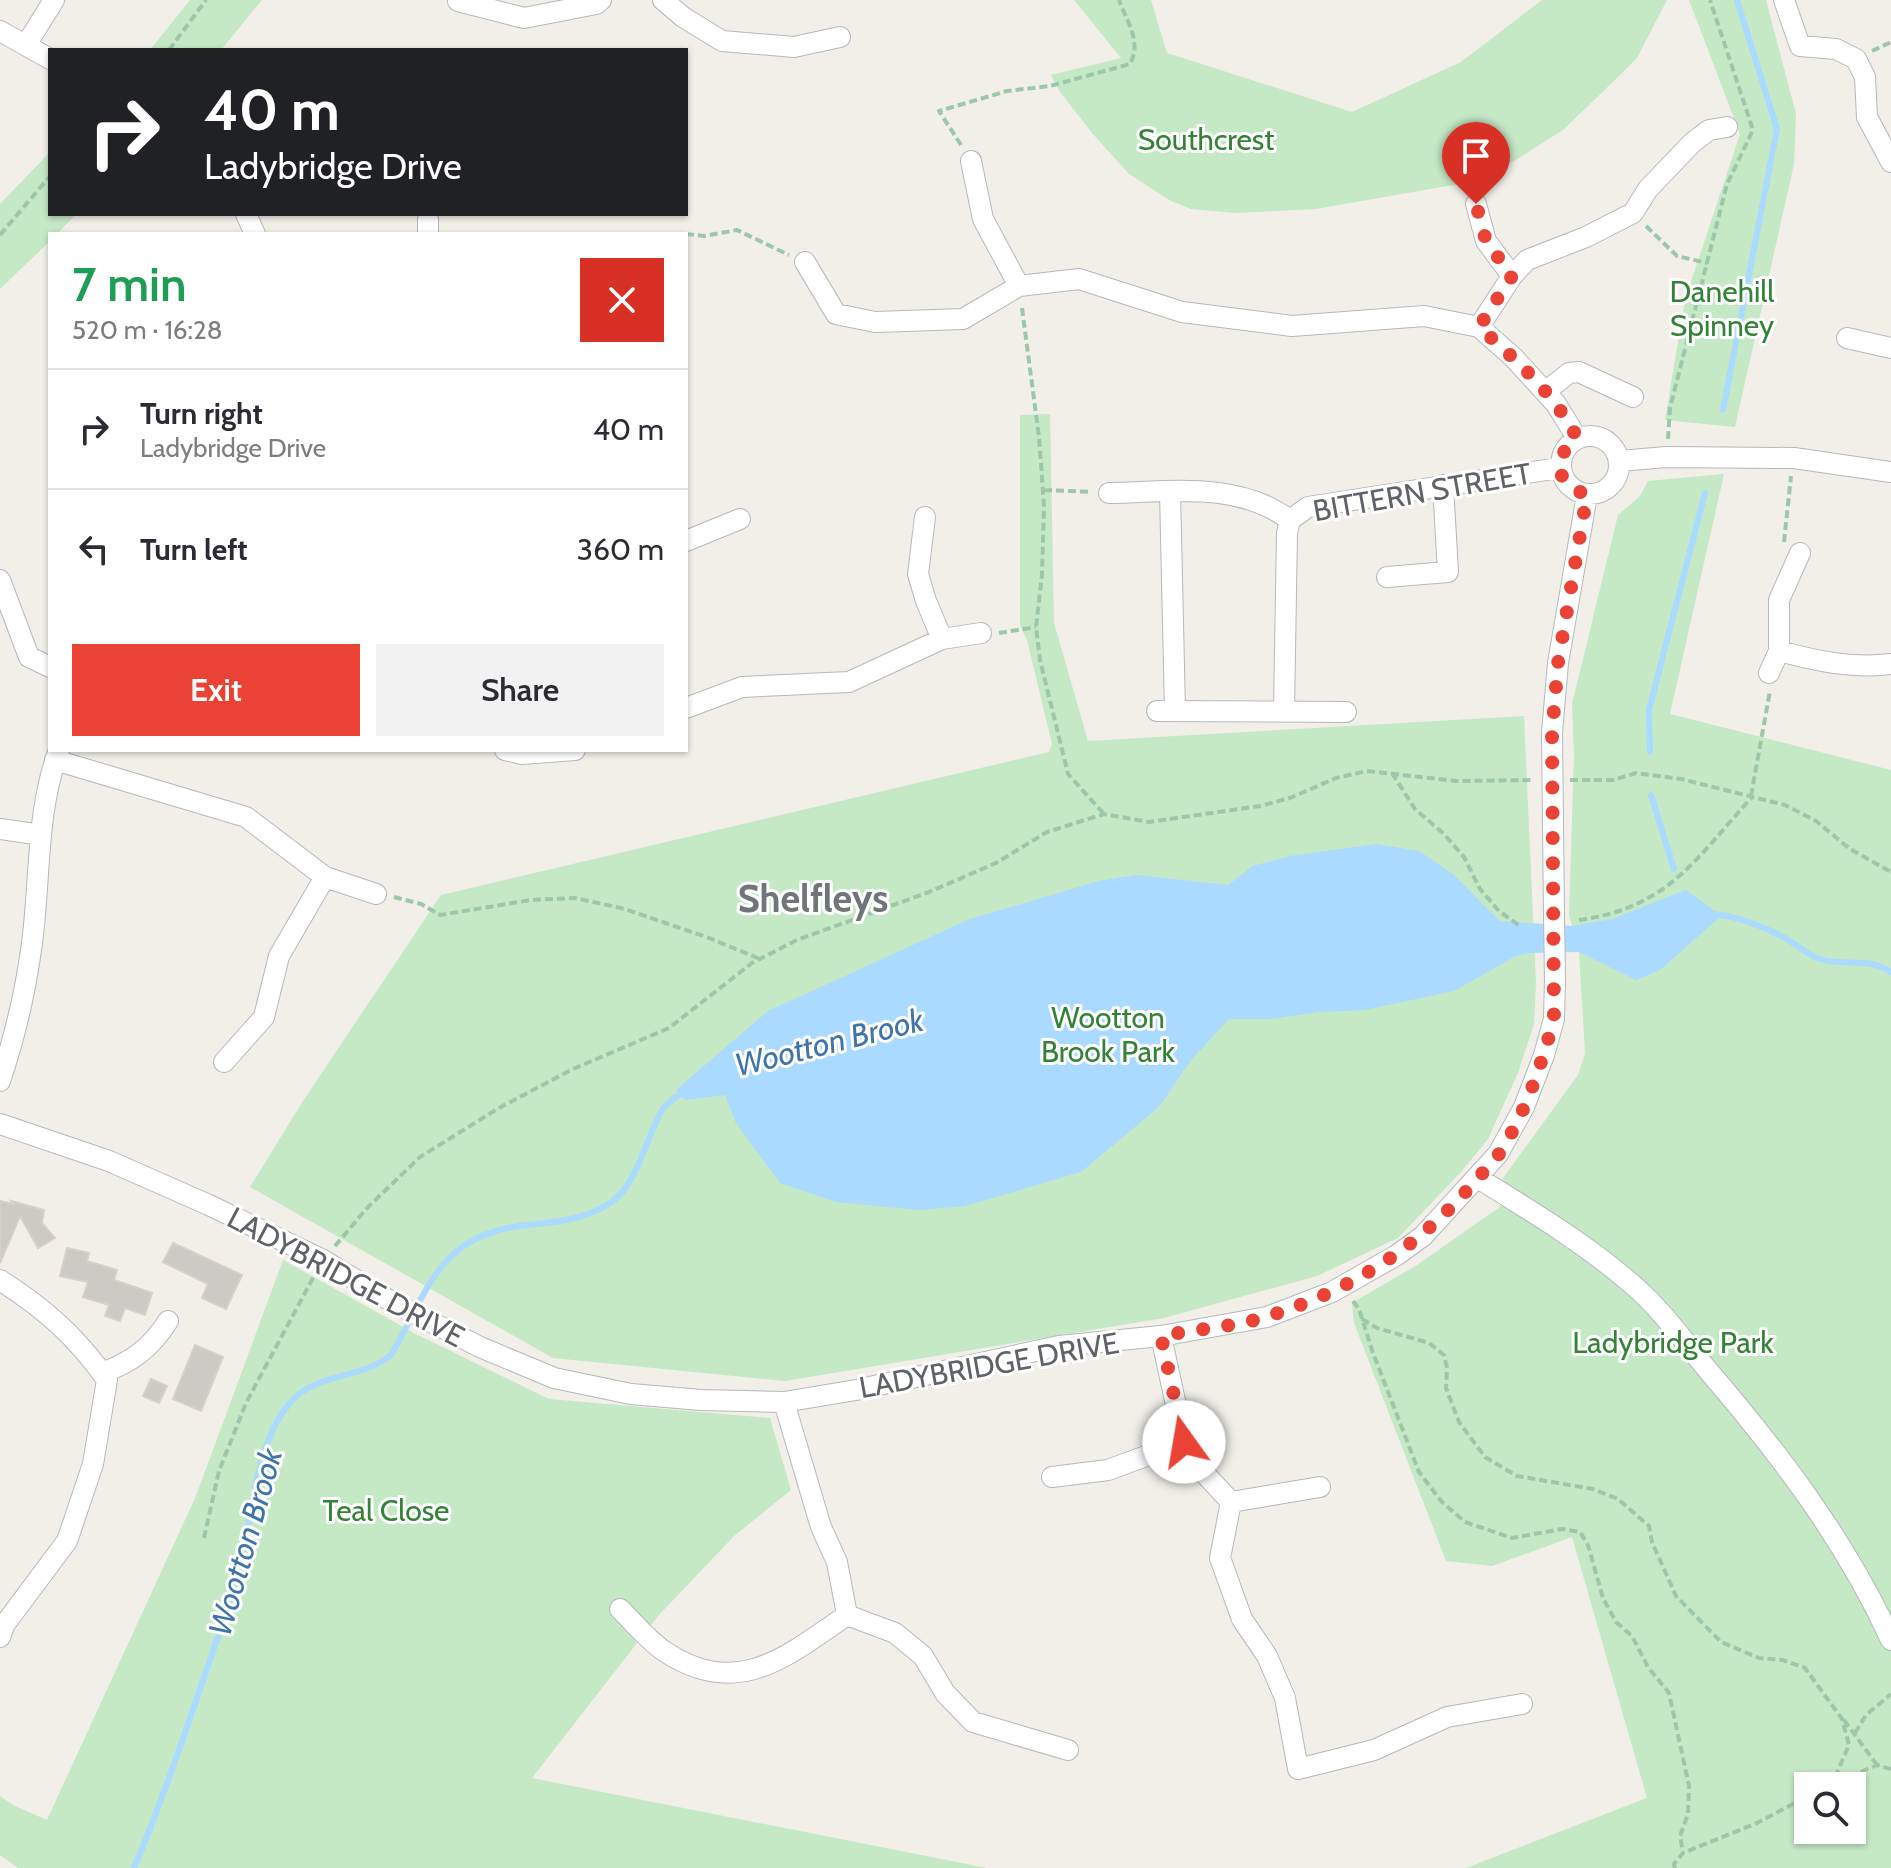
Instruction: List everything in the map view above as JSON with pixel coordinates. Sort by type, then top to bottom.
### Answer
[{"type":"street","points":[[26,45],[54,0]]},
{"type":"street","points":[[458,1],[524,18],[596,4],[601,0]]},
{"type":"street","points":[[663,0],[683,17],[722,41],[794,47],[840,37]]},
{"type":"street","points":[[1784,0],[1800,46],[1836,49],[1856,59],[1865,77],[1867,117],[1891,162]]},
{"type":"street","points":[[0,31],[48,58]]},
{"type":"street","points":[[1479,327],[1512,276],[1527,260],[1586,237],[1633,213],[1648,189],[1692,143],[1709,130],[1727,127]]},
{"type":"street","points":[[971,161],[983,219],[1019,286]]},
{"type":"street","points":[[1476,204],[1486,241],[1512,276]]},
{"type":"street","points":[[805,262],[836,314],[875,322],[963,319],[1019,286],[1079,279],[1182,312],[1292,326],[1424,316],[1479,327],[1514,358],[1545,392],[1569,422],[1577,438]]},
{"type":"street","points":[[1847,338],[1891,348]]},
{"type":"street","points":[[1545,392],[1569,373],[1579,372],[1633,397]]},
{"type":"street","points":[[1595,435],[1605,440],[1614,448],[1620,461],[1620,470],[1614,482],[1597,494],[1587,495],[1568,484],[1559,468],[1560,457],[1577,438],[1595,435]]},
{"type":"street","points":[[1620,461],[1666,457],[1794,458],[1891,472]]},
{"type":"street","name":"BITTERN STREET","points":[[1109,493],[1207,490],[1260,504],[1290,520],[1308,507],[1559,468]]},
{"type":"street","points":[[1387,577],[1448,572],[1443,485]]},
{"type":"street","points":[[1170,492],[1166,711],[1346,712]]},
{"type":"street","name":"LADYBRIDGE DRIVE","points":[[0,1124],[109,1161],[323,1260],[392,1302],[480,1347],[554,1378],[631,1394],[784,1402],[856,1390],[1059,1346],[1161,1336],[1267,1317],[1342,1286],[1397,1255],[1423,1236],[1498,1154],[1524,1107],[1554,1019],[1552,780],[1558,663],[1587,495]]},
{"type":"street","points":[[925,517],[918,574],[942,639]]},
{"type":"street","points":[[688,540],[740,519]]},
{"type":"street","points":[[1284,710],[1287,533],[1290,520]]},
{"type":"street","points":[[1769,673],[1779,651],[1779,600],[1800,553]]},
{"type":"street","points":[[0,580],[29,657],[48,666]]},
{"type":"street","points":[[688,707],[742,687],[849,682],[942,639],[981,633]]},
{"type":"street","points":[[1779,651],[1816,661],[1870,667],[1891,664]]},
{"type":"street","points":[[514,752],[548,752]]},
{"type":"street","points":[[0,1081],[11,1047],[31,950],[41,835],[57,755],[246,817],[325,877],[376,894]]},
{"type":"street","points":[[0,829],[41,835]]},
{"type":"street","points":[[224,1062],[264,1017],[279,956],[325,877]]},
{"type":"street","points":[[1478,1178],[1592,1253],[1635,1287],[1665,1319],[1756,1426],[1832,1528],[1891,1640]]},
{"type":"street","points":[[0,1280],[38,1305],[81,1344],[107,1380],[93,1464],[67,1541],[5,1624],[0,1637]]},
{"type":"street","points":[[102,1373],[143,1352],[158,1338],[168,1321]]},
{"type":"street","points":[[1161,1336],[1184,1442],[1205,1474],[1231,1502]]},
{"type":"street","points":[[784,1402],[817,1514],[837,1562],[847,1615]]},
{"type":"street","points":[[1052,1477],[1108,1470],[1184,1442]]},
{"type":"street","points":[[1231,1502],[1320,1487]]},
{"type":"street","points":[[1231,1502],[1220,1558],[1242,1619],[1267,1656],[1285,1698],[1298,1769],[1374,1750],[1447,1717],[1522,1704]]},
{"type":"street","points":[[620,1609],[663,1650],[705,1673],[754,1671],[792,1653],[847,1615]]},
{"type":"street","points":[[847,1615],[895,1633],[923,1656],[945,1693],[973,1722],[1068,1750]]},
{"type":"path","points":[[170,48],[206,0]]},
{"type":"path","points":[[971,161],[939,111],[1007,91],[1050,86],[1130,64],[1135,54],[1132,31],[1119,0]]},
{"type":"path","points":[[1666,457],[1670,408],[1727,184],[1753,130],[1710,0]]},
{"type":"path","points":[[0,235],[48,178]]},
{"type":"path","points":[[1633,213],[1677,256],[1707,263]]},
{"type":"path","points":[[688,234],[704,236],[737,230],[805,262]]},
{"type":"path","points":[[1019,286],[1043,490],[1042,575],[1036,627],[1040,660],[1068,774],[1104,814]]},
{"type":"path","points":[[1794,458],[1783,541],[1800,553]]},
{"type":"path","points":[[1043,490],[1109,493]]},
{"type":"path","points":[[981,633],[1036,627]]},
{"type":"path","points":[[1579,920],[1600,917],[1671,885],[1708,849],[1752,796],[1772,684],[1769,673]]},
{"type":"path","points":[[204,1538],[219,1471],[246,1403],[323,1260],[368,1207],[420,1157],[499,1108],[573,1069],[669,1028],[760,959],[797,940],[929,892],[996,863],[1047,832],[1104,814],[1149,822],[1260,806],[1290,798],[1336,778],[1367,771],[1456,781],[1613,780],[1636,773],[1681,779],[1785,805],[1816,821],[1850,849],[1891,872]]},
{"type":"path","points":[[1392,773],[1415,809],[1444,834],[1464,857],[1480,889],[1499,911],[1520,926]]},
{"type":"path","points":[[376,894],[421,904],[440,915],[531,900],[575,898],[638,914],[760,959]]},
{"type":"path","points":[[1342,1286],[1359,1309],[1419,1472],[1441,1501],[1465,1522],[1512,1538],[1562,1529],[1580,1532],[1588,1545],[1603,1598],[1616,1622],[1632,1636],[1648,1667],[1669,1693],[1689,1786],[1688,1814],[1680,1836],[1683,1853]]},
{"type":"path","points":[[1362,1319],[1377,1328],[1429,1343],[1444,1355],[1446,1388],[1459,1422],[1485,1457],[1517,1476],[1593,1489],[1618,1499],[1649,1526],[1652,1542],[1676,1596],[1709,1631],[1721,1642],[1759,1658],[1783,1660],[1805,1668],[1877,1765]]},
{"type":"path","points":[[1855,1733],[1866,1715],[1891,1694]]},
{"type":"path","points":[[1836,1772],[1849,1745],[1842,1719]]},
{"type":"path","points":[[1861,1772],[1877,1765],[1891,1769]]},
{"type":"path","points":[[1675,1868],[1674,1864],[1683,1853],[1757,1823],[1794,1803]]},
{"type":"green space","points":[[190,0],[262,0],[223,48],[152,48]]},
{"type":"green space","name":"Southcrest","points":[[1074,0],[1151,0],[1167,53],[1352,112],[1461,62],[1542,0],[1667,0],[1637,58],[1563,130],[1514,161],[1453,185],[1316,209],[1236,213],[1191,209],[1171,201],[1129,174],[1060,92],[1051,75],[1121,58]]},
{"type":"green space","name":"Danehill Spinney","points":[[1689,0],[1766,0],[1796,114],[1794,164],[1735,427],[1665,420],[1685,300],[1740,134]]},
{"type":"green space","points":[[48,154],[48,216],[74,216],[59,232],[48,232],[48,243],[0,289],[0,204]]},
{"type":"green space","name":"Wootton Brook Park","points":[[1050,414],[1054,623],[1088,741],[1524,716],[1536,983],[1534,1024],[1518,1073],[1488,1139],[1398,1238],[1317,1276],[1164,1318],[785,1381],[553,1358],[250,1187],[303,1101],[441,895],[1049,752],[1052,744],[1027,640],[1020,625],[1020,415]]},
{"type":"green space","name":"Ladybridge Park","points":[[1724,474],[1670,714],[1891,770],[1891,1868],[1466,1868],[1647,1798],[1572,1537],[1492,1566],[1446,1561],[1354,1323],[1352,1303],[1417,1265],[1504,1204],[1507,1196],[1503,1178],[1578,1075],[1585,1053],[1579,952],[1569,915],[1574,755],[1572,704],[1618,515],[1640,496],[1648,481]]},
{"type":"green space","name":"Teal Close","points":[[283,1260],[416,1334],[549,1399],[770,1418],[791,1490],[734,1536],[658,1616],[532,1778],[987,1868],[18,1868],[0,1855],[0,1796],[47,1820],[196,1496]]},
{"type":"water","points":[[1376,844],[1419,851],[1453,874],[1500,921],[1572,926],[1612,919],[1686,890],[1721,916],[1660,970],[1636,980],[1579,952],[1530,953],[1516,956],[1454,991],[1364,1010],[1271,1019],[1229,1019],[1191,1060],[1159,1107],[1081,1172],[965,1206],[919,1210],[836,1202],[780,1183],[736,1123],[725,1095],[685,1100],[676,1090],[768,1011],[970,919],[1099,881],[1136,875],[1228,885],[1253,866],[1290,856]]},
{"type":"building","points":[[0,1201],[44,1210],[42,1223],[55,1238],[38,1248],[20,1216],[0,1263]]},
{"type":"building","points":[[173,1243],[242,1275],[226,1309],[202,1298],[208,1284],[163,1262]]},
{"type":"building","points":[[67,1248],[89,1253],[87,1261],[117,1270],[114,1280],[152,1293],[145,1315],[125,1308],[120,1321],[105,1316],[109,1305],[83,1297],[88,1282],[60,1276]]},
{"type":"building","points":[[195,1345],[223,1357],[201,1411],[173,1399]]},
{"type":"building","points":[[151,1379],[167,1386],[159,1403],[143,1396]]},
{"type":"waterway","points":[[1723,410],[1777,129],[1737,0]]},
{"type":"waterway","points":[[1650,752],[1649,710],[1705,493]]},
{"type":"waterway","points":[[1651,795],[1674,869]]},
{"type":"waterway","name":"Wootton Brook","points":[[1713,914],[1740,919],[1766,929],[1820,959],[1874,964],[1891,972]]},
{"type":"waterway","name":"Wootton Brook","points":[[134,1868],[234,1595],[253,1495],[266,1446],[289,1404],[311,1386],[366,1369],[391,1355],[427,1287],[455,1253],[474,1240],[498,1230],[562,1221],[595,1212],[614,1200],[630,1182],[663,1109],[686,1090]]},
{"type":"district","name":"Shelfleys","points":[[813,898]]},
{"type":"route","points":[[1184,1442],[1161,1336],[1267,1317],[1332,1292],[1397,1255],[1423,1236],[1498,1154],[1524,1107],[1554,1019],[1552,733],[1558,663],[1587,495],[1568,484],[1559,468],[1560,457],[1577,438],[1569,422],[1514,358],[1479,327],[1512,276],[1486,241],[1476,204]]}]
